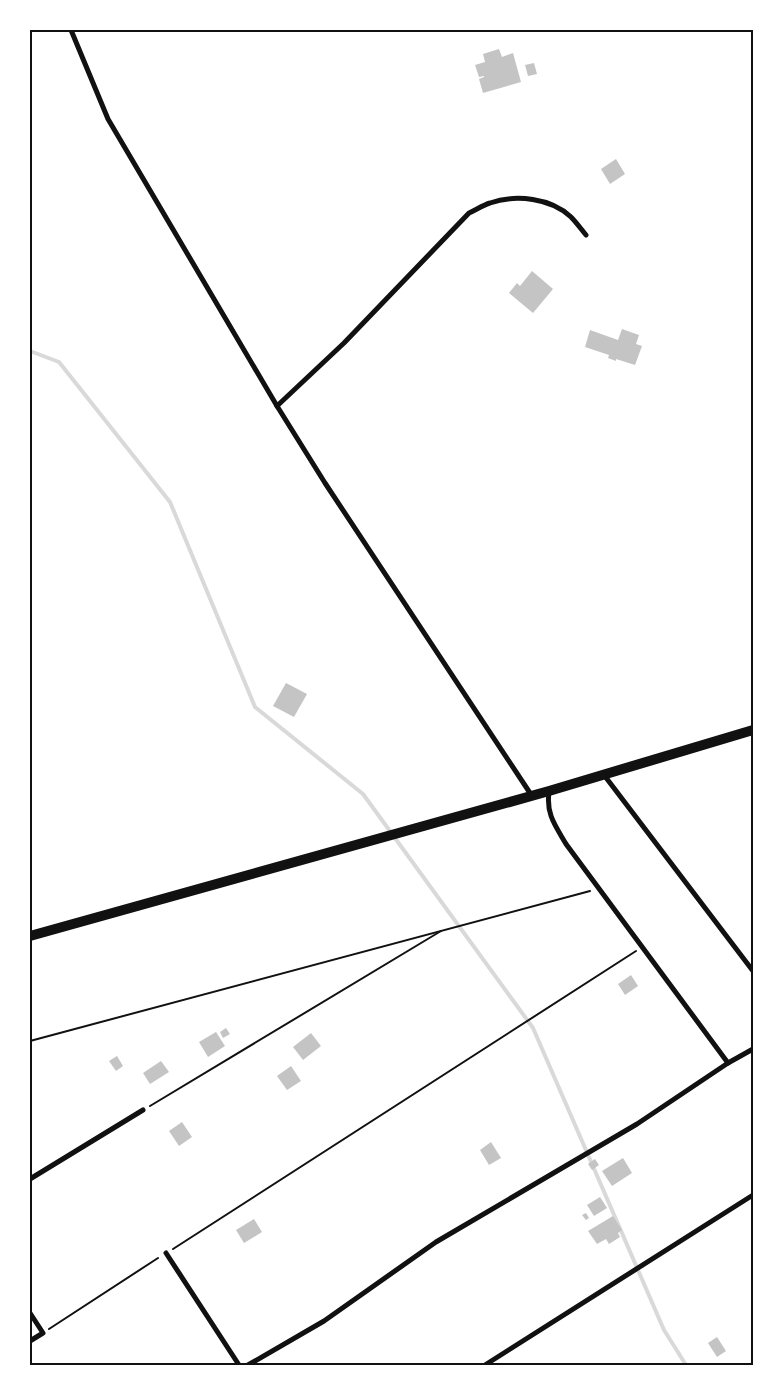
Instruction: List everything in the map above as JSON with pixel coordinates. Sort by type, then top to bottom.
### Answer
[{"type":"main road","points":[[30,936],[532,796],[753,730]]},
{"type":"street","points":[[71,30],[108,119],[277,406],[325,483],[532,796]]},
{"type":"street","points":[[277,406],[344,343],[470,213],[490,202],[515,199],[533,200],[554,205],[571,217],[586,235]]},
{"type":"street","points":[[604,775],[753,971]]},
{"type":"street","points":[[549,791],[548,804],[551,819],[566,844],[728,1063]]},
{"type":"street","points":[[248,1365],[324,1321],[436,1242],[637,1124],[728,1063],[753,1049]]},
{"type":"street","points":[[30,1178],[143,1110]]},
{"type":"street","points":[[485,1365],[753,1195]]},
{"type":"street","points":[[166,1253],[239,1365]]},
{"type":"street","points":[[30,1313],[43,1333],[30,1341]]},
{"type":"path","points":[[30,1041],[600,888]]},
{"type":"path","points":[[143,1110],[444,930]]},
{"type":"path","points":[[43,1333],[642,946]]},
{"type":"building","points":[[499,49],[502,57],[513,53],[521,82],[483,93],[479,79],[484,76],[479,77],[475,65],[485,62],[483,54]]},
{"type":"building","points":[[534,63],[537,74],[528,76],[525,65]]},
{"type":"building","points":[[616,159],[625,174],[610,184],[601,169]]},
{"type":"building","points":[[532,271],[553,289],[533,313],[509,293],[517,283],[520,286]]},
{"type":"building","points":[[622,329],[639,335],[636,344],[642,346],[635,365],[616,359],[616,361],[608,358],[609,355],[585,347],[590,330],[618,340]]},
{"type":"building","points":[[286,683],[307,694],[294,717],[273,706]]},
{"type":"building","points":[[631,975],[638,986],[625,995],[618,984]]},
{"type":"building","points":[[226,1028],[230,1034],[223,1038],[220,1032]]},
{"type":"building","points":[[216,1032],[225,1046],[208,1057],[199,1042]]},
{"type":"building","points":[[311,1033],[321,1046],[303,1060],[293,1047]]},
{"type":"building","points":[[117,1056],[123,1066],[116,1071],[109,1061]]},
{"type":"building","points":[[161,1061],[169,1072],[150,1084],[143,1073]]},
{"type":"building","points":[[291,1066],[301,1081],[287,1090],[277,1076]]},
{"type":"building","points":[[182,1122],[192,1137],[179,1146],[169,1131]]},
{"type":"building","points":[[491,1142],[501,1158],[489,1165],[480,1150]]},
{"type":"building","points":[[623,1158],[632,1173],[612,1186],[602,1171]]},
{"type":"building","points":[[595,1159],[599,1165],[592,1170],[588,1164]]},
{"type":"building","points":[[600,1197],[607,1208],[594,1216],[587,1205]]},
{"type":"building","points":[[586,1213],[589,1218],[586,1220],[582,1215]]},
{"type":"building","points":[[613,1216],[622,1230],[618,1233],[620,1237],[609,1244],[606,1239],[597,1244],[588,1231]]},
{"type":"building","points":[[254,1219],[262,1232],[244,1243],[236,1230]]},
{"type":"building","points":[[717,1337],[726,1351],[717,1357],[708,1343]]},
{"type":"waterway","points":[[30,351],[59,362],[170,502],[255,707],[363,794],[533,1028],[664,1330],[686,1365]]}]
